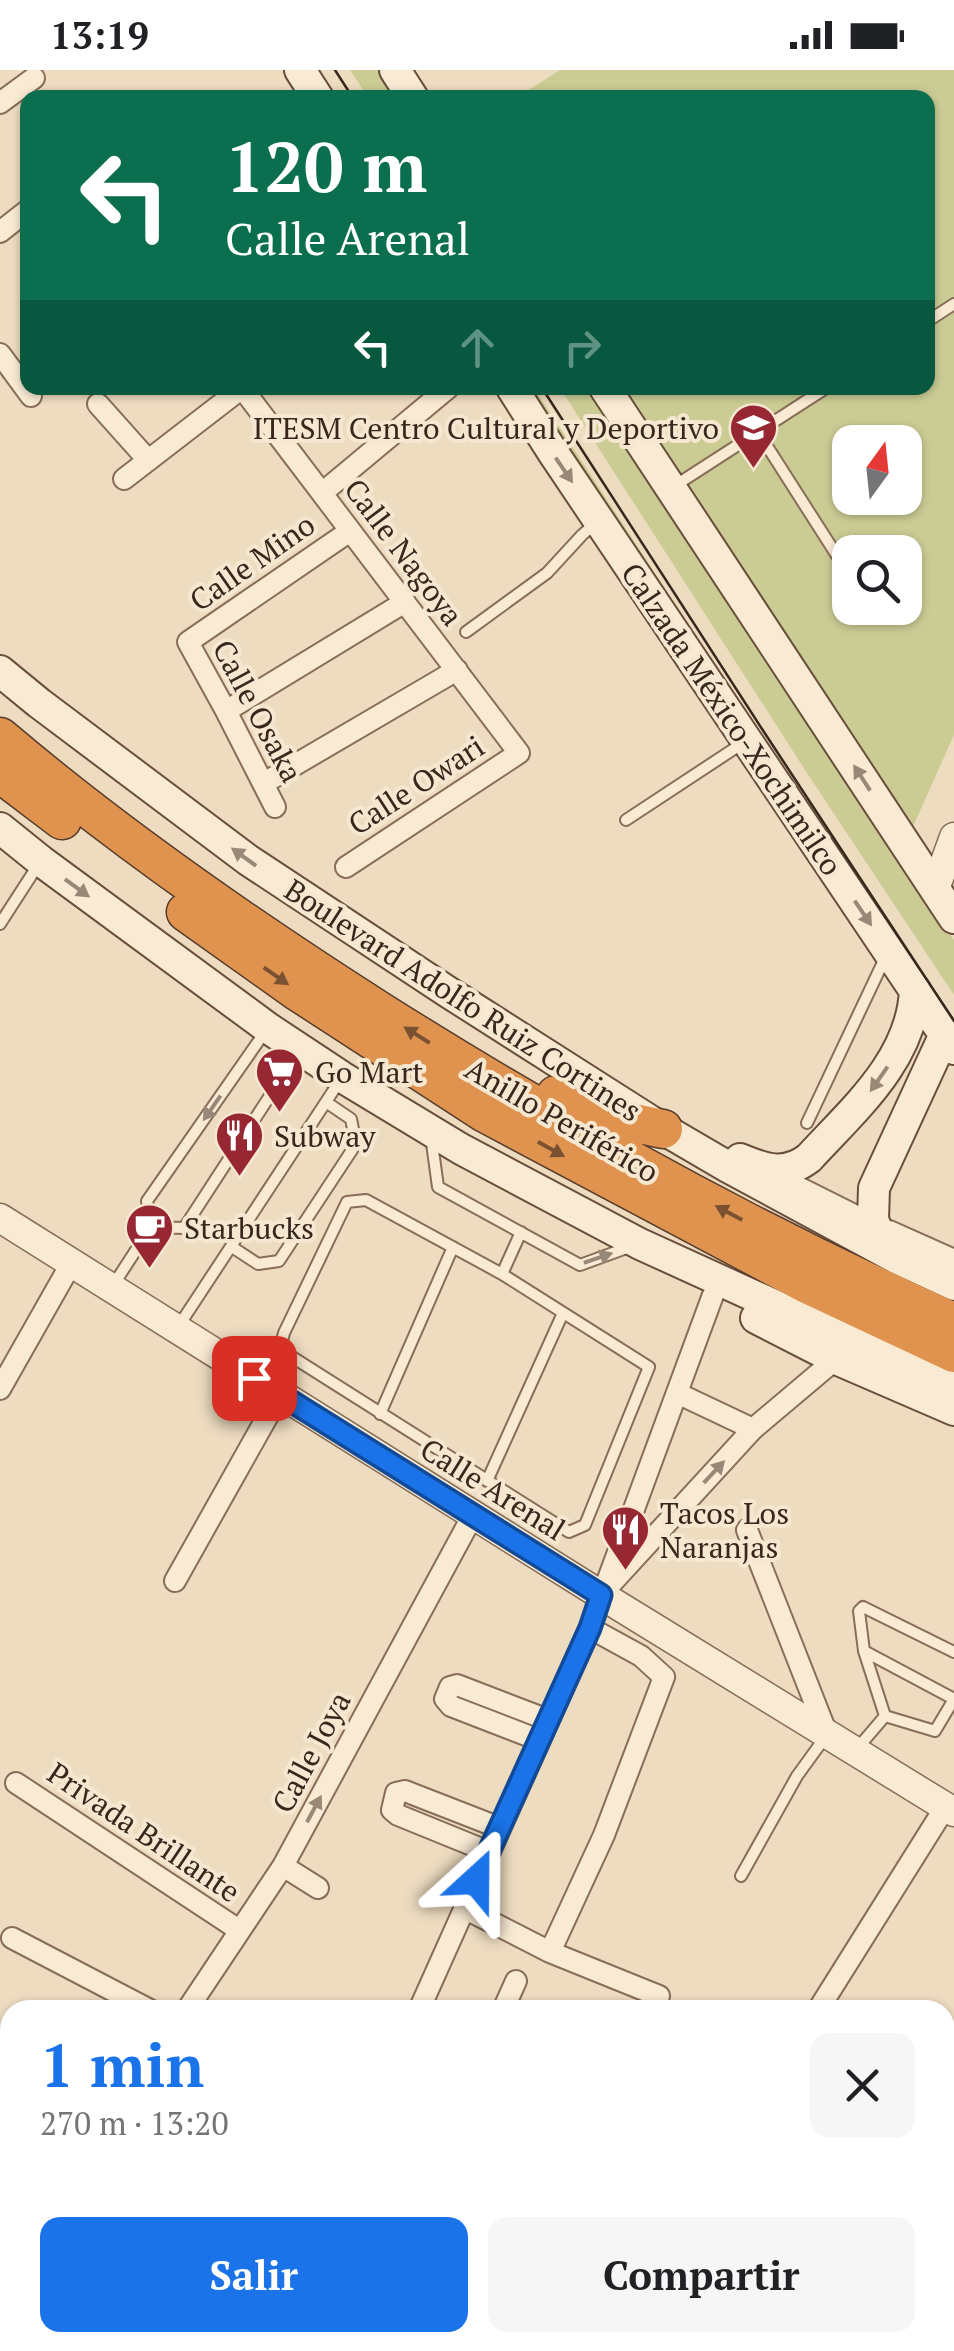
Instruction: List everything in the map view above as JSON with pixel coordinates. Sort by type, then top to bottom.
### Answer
[{"type":"highway","name":"Anillo Periférico","points":[[0,737],[125,836],[253,928],[465,1065],[666,1180],[954,1322]]},
{"type":"highway","name":"Anillo Periférico","points":[[0,773],[296,991],[485,1112],[659,1207],[820,1258],[954,1352]]},
{"type":"highway","points":[[465,1065],[676,1137]]},
{"type":"main road","name":"Calzada México-Xochimilco","points":[[517,395],[949,1042]]},
{"type":"main road","points":[[609,395],[954,918]]},
{"type":"main road","name":"Boulevard Adolfo Ruiz Cortines","points":[[0,671],[248,860],[676,1137],[820,1258],[846,1351],[954,1387]]},
{"type":"main road","name":"Boulevard Adolfo Ruiz Cortines","points":[[0,828],[300,1049],[334,1089],[430,1130],[640,1244],[820,1258],[894,1245],[954,1285]]},
{"type":"main road","points":[[676,1137],[762,1169],[781,1171],[804,1162],[874,1088],[903,1038],[915,990]]},
{"type":"main road","points":[[894,1245],[882,1242],[872,1199],[878,1179],[949,1042]]},
{"type":"main road","points":[[640,1244],[713,1295],[846,1351],[954,1410]]},
{"type":"street","points":[[0,104],[31,74]]},
{"type":"street","points":[[0,232],[20,216]]},
{"type":"street","points":[[0,354],[20,382]]},
{"type":"street","points":[[124,480],[233,395]]},
{"type":"street","name":"Calle Nagoya","points":[[247,395],[519,752]]},
{"type":"street","points":[[322,493],[440,395]]},
{"type":"street","points":[[98,404],[148,460]]},
{"type":"street","name":"Calle Mino","points":[[188,642],[350,531]]},
{"type":"street","points":[[226,710],[404,602]]},
{"type":"street","name":"Calle Osaka","points":[[188,642],[275,808]]},
{"type":"street","points":[[264,784],[457,670]]},
{"type":"street","name":"Calle Owari","points":[[346,867],[519,752]]},
{"type":"street","points":[[935,889],[954,837]]},
{"type":"street","points":[[762,1169],[820,1258]]},
{"type":"street","name":"Calle Arenal","points":[[0,1218],[950,1809]]},
{"type":"street","points":[[894,1245],[954,1260]]},
{"type":"street","points":[[0,1389],[72,1262]]},
{"type":"street","points":[[423,2000],[590,1628],[713,1295]]},
{"type":"street","points":[[601,1595],[754,1430],[846,1351]]},
{"type":"street","points":[[677,1393],[754,1430]]},
{"type":"street","points":[[175,1581],[280,1394]]},
{"type":"street","name":"Calle Joya","points":[[194,2000],[283,1866],[473,1515]]},
{"type":"street","points":[[747,1530],[828,1734]]},
{"type":"street","points":[[550,1952],[604,1835],[664,1677],[642,1656],[590,1628]]},
{"type":"street","name":"Privada Brillante","points":[[16,1783],[239,1930]]},
{"type":"street","points":[[489,1852],[398,1815],[392,1810],[396,1793],[405,1791],[500,1828]]},
{"type":"street","points":[[825,2000],[950,1809]]},
{"type":"street","points":[[283,1866],[318,1888]]},
{"type":"street","points":[[464,1908],[550,1952],[658,1996]]},
{"type":"street","points":[[12,1938],[131,2000]]},
{"type":"street","points":[[509,2000],[516,1981]]},
{"type":"lane","points":[[671,488],[815,395]]},
{"type":"lane","points":[[758,432],[832,548]]},
{"type":"lane","points":[[466,632],[547,573],[598,521]]},
{"type":"lane","points":[[626,820],[746,740]]},
{"type":"lane","points":[[0,924],[41,861]]},
{"type":"lane","points":[[808,1122],[889,951]]},
{"type":"lane","points":[[112,1287],[151,1227],[147,1201],[268,1028]]},
{"type":"lane","points":[[151,1227],[184,1228],[300,1049]]},
{"type":"lane","points":[[176,1329],[334,1089],[351,1119],[356,1144],[279,1262],[258,1264],[232,1248]]},
{"type":"lane","points":[[430,1130],[438,1187],[580,1264],[640,1244]]},
{"type":"lane","points":[[366,1200],[453,1247],[649,1368],[584,1525],[569,1532],[288,1356],[282,1345],[284,1333],[347,1202],[366,1200]]},
{"type":"lane","points":[[502,1274],[521,1232]]},
{"type":"lane","points":[[380,1414],[453,1247]]},
{"type":"lane","points":[[487,1481],[562,1312]]},
{"type":"lane","points":[[886,1716],[864,1650],[860,1612],[864,1607],[954,1652]]},
{"type":"lane","points":[[864,1650],[954,1700],[935,1731],[886,1716]]},
{"type":"lane","points":[[856,1751],[886,1716]]},
{"type":"lane","points":[[741,1876],[797,1776],[828,1734]]},
{"type":"green space","points":[[350,70],[383,70],[396,90],[363,90]]},
{"type":"green space","name":"ITESM Centro Cultural y Deportivo","points":[[560,70],[954,70],[954,735],[907,840],[620,395],[935,395],[935,90],[529,90]]},
{"type":"green space","points":[[530,395],[539,395],[881,920]]},
{"type":"green space","points":[[564,395],[599,395],[954,940],[954,995]]},
{"type":"tram line","points":[[335,70],[348,90]]},
{"type":"tram line","points":[[547,395],[954,1021]]},
{"type":"place","name":"ITESM Centro Cultural y Deportivo","points":[[754,470]]},
{"type":"place","name":"Go Mart","points":[[280,1114]]},
{"type":"place","name":"Subway","points":[[239,1178]]},
{"type":"place","name":"Starbucks","points":[[149,1270]]},
{"type":"place","name":"Tacos Los Naranjas","points":[[625,1572]]},
{"type":"route","points":[[254,1378],[601,1595],[590,1628],[476,1880]]}]
